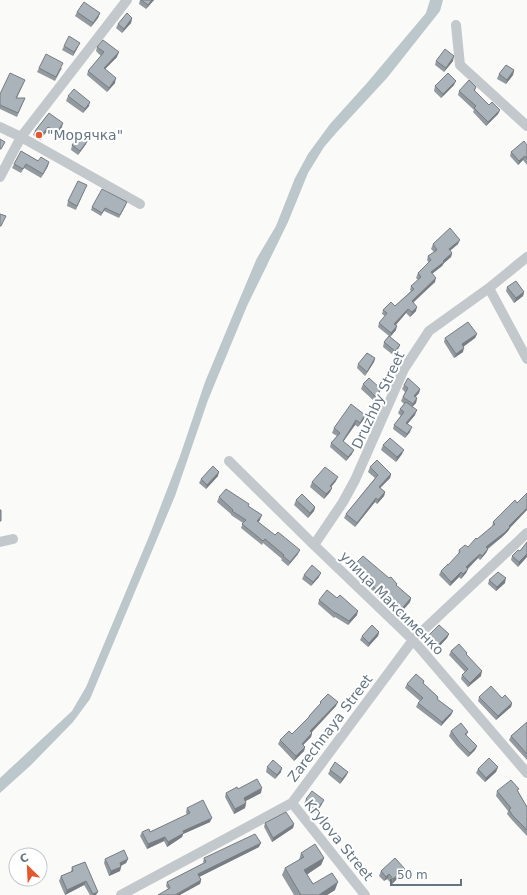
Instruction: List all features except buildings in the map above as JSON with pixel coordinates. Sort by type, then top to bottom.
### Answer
[{"type":"street","points":[[0,177],[22,137],[127,0]]},
{"type":"street","points":[[456,25],[460,65],[527,126]]},
{"type":"street","points":[[0,127],[22,137],[140,204]]},
{"type":"street","name":"Druzhby Street","points":[[314,545],[343,502],[355,480],[404,369],[429,331],[489,288],[527,257]]},
{"type":"street","points":[[489,288],[527,359]]},
{"type":"street","name":"улица Максименко","points":[[230,461],[314,545],[413,640],[527,773]]},
{"type":"street","name":"Zarechnaya Street","points":[[122,895],[292,803],[413,640],[527,533]]},
{"type":"street","points":[[0,542],[13,539]]},
{"type":"street","name":"Krylova Street","points":[[292,803],[365,895]]},
{"type":"shaded area","points":[[430,0],[443,0],[440,11],[387,78],[324,147],[308,173],[288,222],[247,306],[208,400],[175,496],[90,699],[73,722],[31,765],[0,793],[0,778],[72,711],[86,687],[150,534],[180,456],[205,382],[257,258],[276,226],[295,178],[308,154],[330,124],[426,13]]},
{"type":"place","name":"\"Морячка\"","points":[[39,135]]}]
